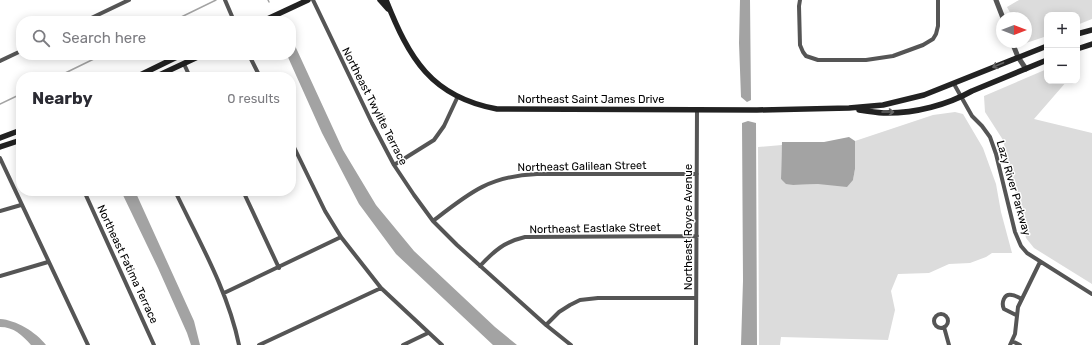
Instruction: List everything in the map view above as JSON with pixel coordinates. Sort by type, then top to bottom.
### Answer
[{"type":"main road","points":[[274,16],[308,0]]},
{"type":"main road","points":[[380,0],[391,11]]},
{"type":"main road","name":"Northeast Saint James Drive","points":[[386,0],[408,48],[418,63],[434,81],[458,96],[483,106],[504,109],[849,108],[883,105],[924,95],[1044,47]]},
{"type":"main road","points":[[1080,33],[1092,30]]},
{"type":"main road","points":[[1080,48],[1092,44]]},
{"type":"main road","points":[[146,72],[171,60]]},
{"type":"main road","points":[[166,72],[192,60]]},
{"type":"main road","name":"Northeast Saint James Drive","points":[[849,108],[887,113],[930,107],[962,97],[1044,61]]},
{"type":"main road","points":[[0,138],[16,132]]},
{"type":"main road","points":[[0,147],[16,142]]},
{"type":"street","points":[[95,16],[129,0]]},
{"type":"street","points":[[225,0],[232,16]]},
{"type":"street","name":"Northeast Twylite Terrace","points":[[313,0],[372,123],[394,165],[433,221],[480,266],[546,325],[571,345]]},
{"type":"street","points":[[800,0],[800,45],[806,56],[818,60],[882,58],[893,56],[924,45],[933,39],[936,34],[938,26],[938,0]]},
{"type":"street","points":[[996,0],[1001,12]]},
{"type":"street","points":[[1014,48],[1018,57],[1026,69]]},
{"type":"street","points":[[0,61],[16,53]]},
{"type":"street","points":[[252,60],[258,72]]},
{"type":"street","points":[[184,64],[188,72]]},
{"type":"street","name":"Lazy River Parkway","points":[[954,84],[972,116],[990,137],[996,154],[1015,232],[1021,246],[1027,253],[1040,262],[1092,294]]},
{"type":"street","points":[[394,165],[434,140],[444,126],[458,96]]},
{"type":"street","name":"Northeast Royce Avenue","points":[[696,345],[697,109]]},
{"type":"street","points":[[296,151],[325,211],[341,237],[381,288],[442,345]]},
{"type":"street","points":[[0,158],[16,192]]},
{"type":"street","name":"Northeast Galilean Street","points":[[433,221],[464,196],[478,188],[491,182],[512,176],[537,174],[697,174]]},
{"type":"street","points":[[18,196],[88,345]]},
{"type":"street","name":"Northeast Fatima Terrace","points":[[86,196],[154,345]]},
{"type":"street","points":[[177,196],[224,293],[234,322],[239,345]]},
{"type":"street","points":[[245,196],[279,268]]},
{"type":"street","points":[[0,211],[22,205]]},
{"type":"street","name":"Northeast Eastlake Street","points":[[480,266],[493,252],[505,244],[525,237],[697,236]]},
{"type":"street","points":[[224,293],[341,237]]},
{"type":"street","points":[[0,276],[48,262]]},
{"type":"street","points":[[1020,345],[1011,343],[1015,334],[1016,315],[1018,307],[1040,262]]},
{"type":"street","points":[[259,345],[381,288]]},
{"type":"street","points":[[1016,315],[1004,309],[1002,305],[1006,296],[1011,294],[1022,299]]},
{"type":"street","points":[[546,325],[559,312],[580,300],[598,298],[696,298]]},
{"type":"street","points":[[944,327],[949,345]]},
{"type":"street","points":[[403,345],[428,333]]},
{"type":"shaded area","points":[[740,0],[750,0],[751,100],[747,102],[741,97],[739,43]]},
{"type":"shaded area","points":[[1019,0],[1092,0],[1092,19],[1080,24],[1080,12],[1044,12],[1044,37],[1032,41],[1032,12],[1010,12],[1007,7]]},
{"type":"shaded area","points":[[296,48],[343,150],[376,205],[414,251],[495,327],[517,345],[493,345],[396,254],[359,204],[322,133],[296,72],[289,60],[296,60]]},
{"type":"shaded area","points":[[1044,70],[1044,84],[1064,84],[1034,119],[1092,133],[1092,284],[1034,248],[1026,238],[1003,140],[985,112],[984,96]]},
{"type":"shaded area","points":[[955,112],[963,114],[983,148],[996,184],[1001,212],[1012,253],[992,253],[970,263],[949,264],[929,273],[898,274],[891,291],[895,310],[888,340],[781,337],[780,345],[759,345],[758,147],[782,145],[781,179],[793,185],[853,180],[855,169],[855,141],[933,115]]},
{"type":"shaded area","points":[[748,121],[756,123],[757,345],[741,345],[743,281],[742,123]]},
{"type":"shaded area","points":[[849,137],[855,141],[855,169],[853,180],[847,187],[818,184],[793,185],[786,184],[781,179],[782,142],[824,142]]},
{"type":"shaded area","points":[[123,196],[137,196],[194,321],[200,345],[191,345],[158,268]]},
{"type":"shaded area","points":[[0,319],[19,324],[31,331],[46,345],[31,345],[14,330],[0,327]]},
{"type":"waterway","points":[[183,16],[216,0]]},
{"type":"waterway","points":[[67,72],[92,60]]},
{"type":"waterway","points":[[0,104],[16,96]]}]
